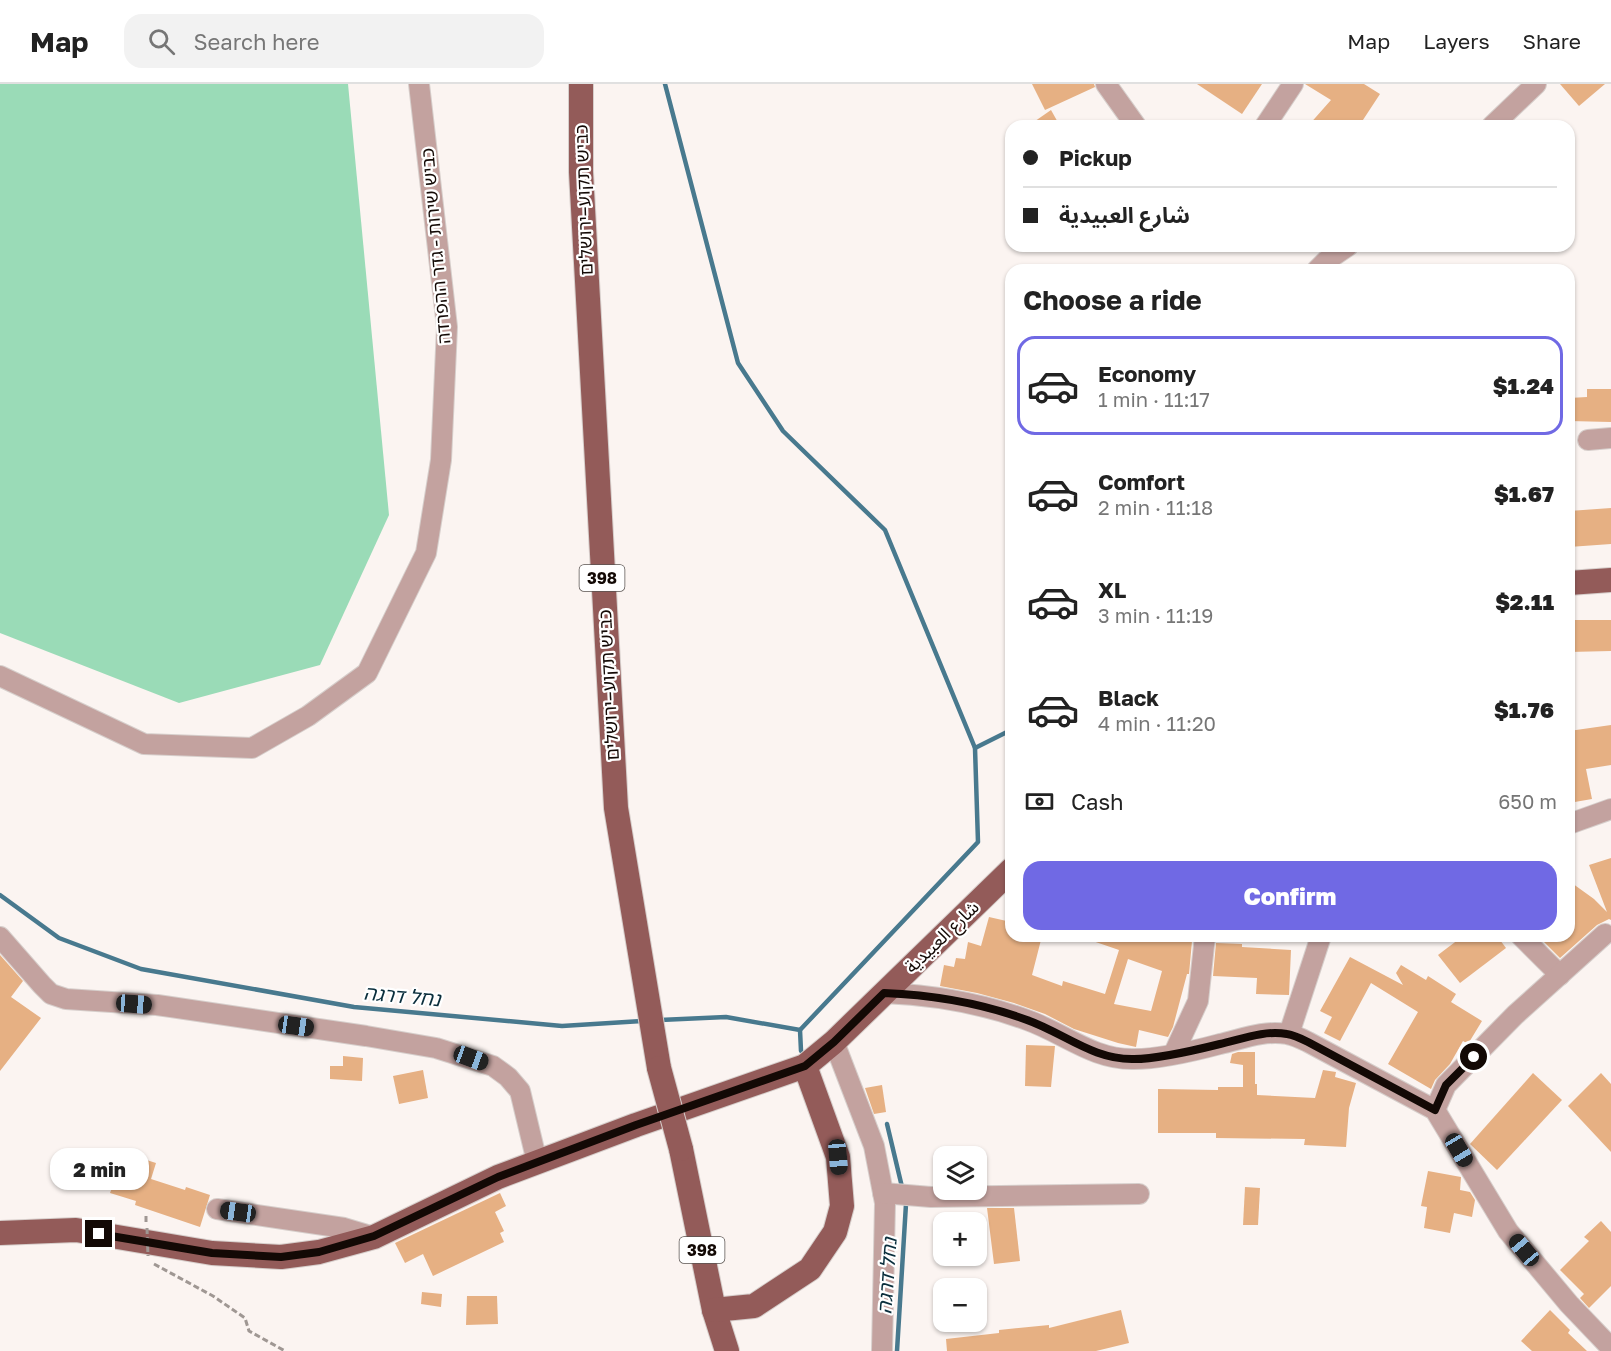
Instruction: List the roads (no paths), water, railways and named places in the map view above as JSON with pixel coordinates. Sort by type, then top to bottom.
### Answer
[{"type":"main road","name":"כביש תקוע–ירושלים","points":[[581,84],[581,172],[616,808],[659,1068],[681,1149],[714,1310]]},
{"type":"main road","points":[[1575,583],[1611,580]]},
{"type":"main road","name":"شارع العبيدية","points":[[0,1233],[76,1230],[212,1253],[281,1257],[319,1252],[374,1236],[498,1177],[636,1125],[805,1066],[834,1042],[1005,876]]},
{"type":"main road","points":[[714,1310],[754,1306],[810,1269],[835,1232],[842,1206],[838,1157],[805,1066]]},
{"type":"main road","name":"398","points":[[714,1310],[727,1351]]},
{"type":"street","name":"כביש שירות - גדר ההפרדה","points":[[0,676],[144,744],[252,748],[308,716],[367,673],[426,553],[441,460],[447,327],[419,84]]},
{"type":"street","points":[[1106,84],[1132,120]]},
{"type":"street","points":[[1269,120],[1293,84]]},
{"type":"street","points":[[1498,120],[1536,84]]},
{"type":"street","points":[[1325,264],[1340,252]]},
{"type":"street","points":[[1588,440],[1611,438]]},
{"type":"street","points":[[1575,822],[1611,809]]},
{"type":"street","points":[[1435,1110],[1446,1085],[1515,1015],[1605,934]]},
{"type":"street","points":[[0,937],[42,986],[51,994],[66,999],[157,1005],[366,1036],[436,1048],[494,1066],[520,1091],[537,1162]]},
{"type":"street","points":[[1174,1053],[1198,1001],[1204,942]]},
{"type":"street","points":[[1289,1034],[1319,942]]},
{"type":"street","points":[[1527,942],[1560,975]]},
{"type":"street","points":[[884,993],[953,999],[1028,1020],[1092,1051],[1112,1057],[1135,1059],[1174,1053],[1264,1033],[1289,1034],[1308,1042],[1435,1110],[1508,1232],[1569,1304],[1611,1348]]},
{"type":"street","points":[[834,1042],[874,1146],[885,1203],[882,1351]]},
{"type":"street","points":[[883,1193],[931,1197],[1139,1194]]},
{"type":"street","points":[[217,1209],[344,1228],[374,1236]]},
{"type":"waterway","points":[[665,84],[738,363],[783,431],[885,530],[975,748],[978,842],[800,1030]]},
{"type":"waterway","points":[[975,748],[1005,733]]},
{"type":"waterway","name":"נחל דרגה","points":[[0,895],[59,938],[141,969],[354,1007],[562,1026],[642,1021]]},
{"type":"waterway","name":"נחל דרגה","points":[[660,1020],[726,1017],[800,1030],[801,1051]]},
{"type":"waterway","name":"נחל דרגה","points":[[887,1124],[902,1187]]},
{"type":"waterway","name":"נחל דרגה","points":[[897,1351],[906,1204]]}]
